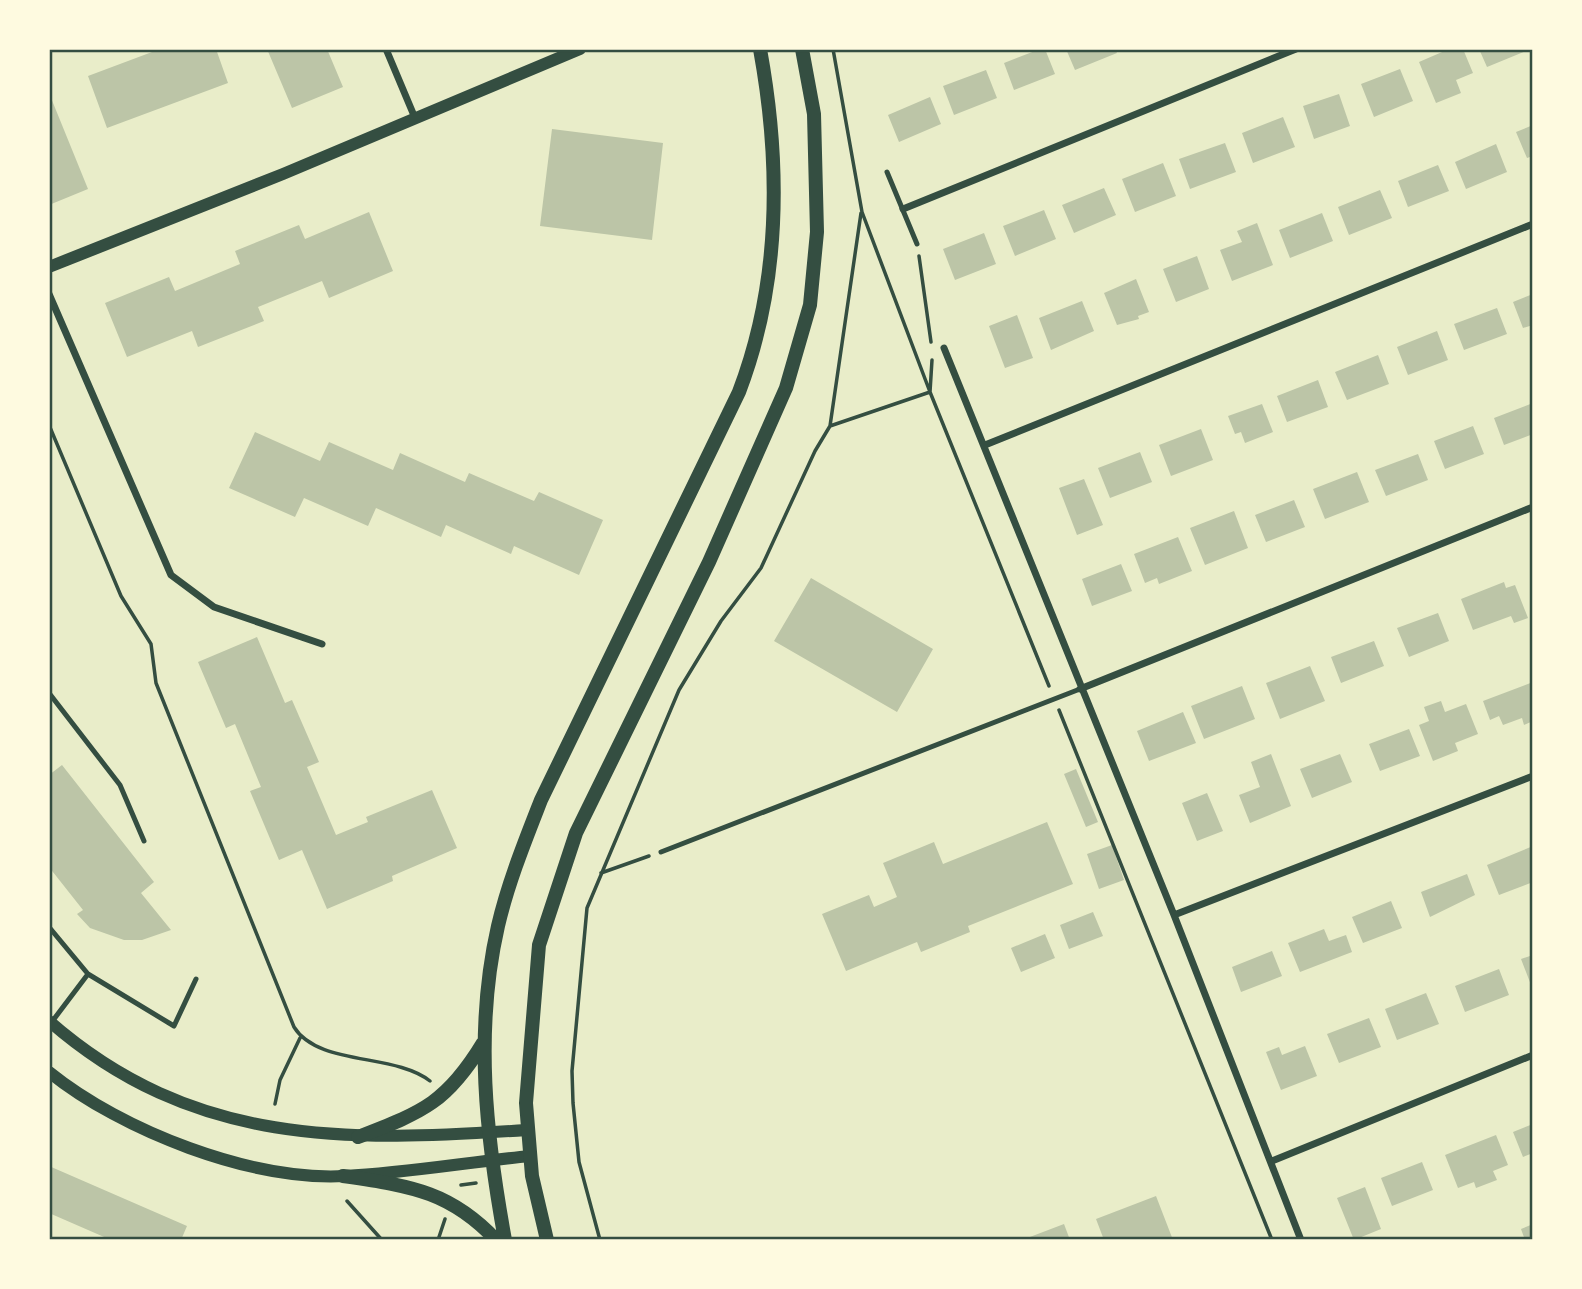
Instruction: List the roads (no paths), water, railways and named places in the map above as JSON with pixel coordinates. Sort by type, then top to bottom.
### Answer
[{"type":"main road","points":[[505,1240],[488,1133],[484,1042],[498,928],[521,851],[541,800],[739,392],[755,352],[772,251],[776,185],[768,92],[760,49]]},
{"type":"main road","points":[[547,1240],[527,1130],[529,1042],[539,945],[576,833],[720,537],[786,388],[810,306],[817,232],[814,114],[802,49]]},
{"type":"main road","points":[[358,1137],[421,1112],[444,1096],[463,1076],[484,1042]]},
{"type":"main road","points":[[343,1177],[433,1193],[468,1212],[496,1240]]},
{"type":"street","points":[[386,49],[415,118]]},
{"type":"street","points":[[49,267],[580,49]]},
{"type":"street","points":[[903,209],[1296,49]]},
{"type":"street","points":[[985,445],[1533,224]]},
{"type":"street","points":[[49,294],[171,575],[214,607],[322,644]]},
{"type":"street","points":[[944,348],[985,445],[1080,689],[1174,915],[1301,1240]]},
{"type":"street","points":[[1080,689],[1533,507]]},
{"type":"street","points":[[1174,915],[1533,776]]},
{"type":"street","points":[[50,1023],[123,1074],[174,1100],[260,1127],[358,1137],[527,1130]]},
{"type":"street","points":[[1272,1161],[1533,1055]]},
{"type":"street","points":[[49,1072],[125,1120],[196,1151],[244,1165],[343,1177],[530,1156]]},
{"type":"lane","points":[[887,172],[917,244]]},
{"type":"lane","points":[[661,852],[1080,689]]},
{"type":"lane","points":[[49,693],[120,785],[144,841]]},
{"type":"lane","points":[[49,927],[89,974],[174,1026],[196,979]]},
{"type":"lane","points":[[50,1023],[89,974]]}]
